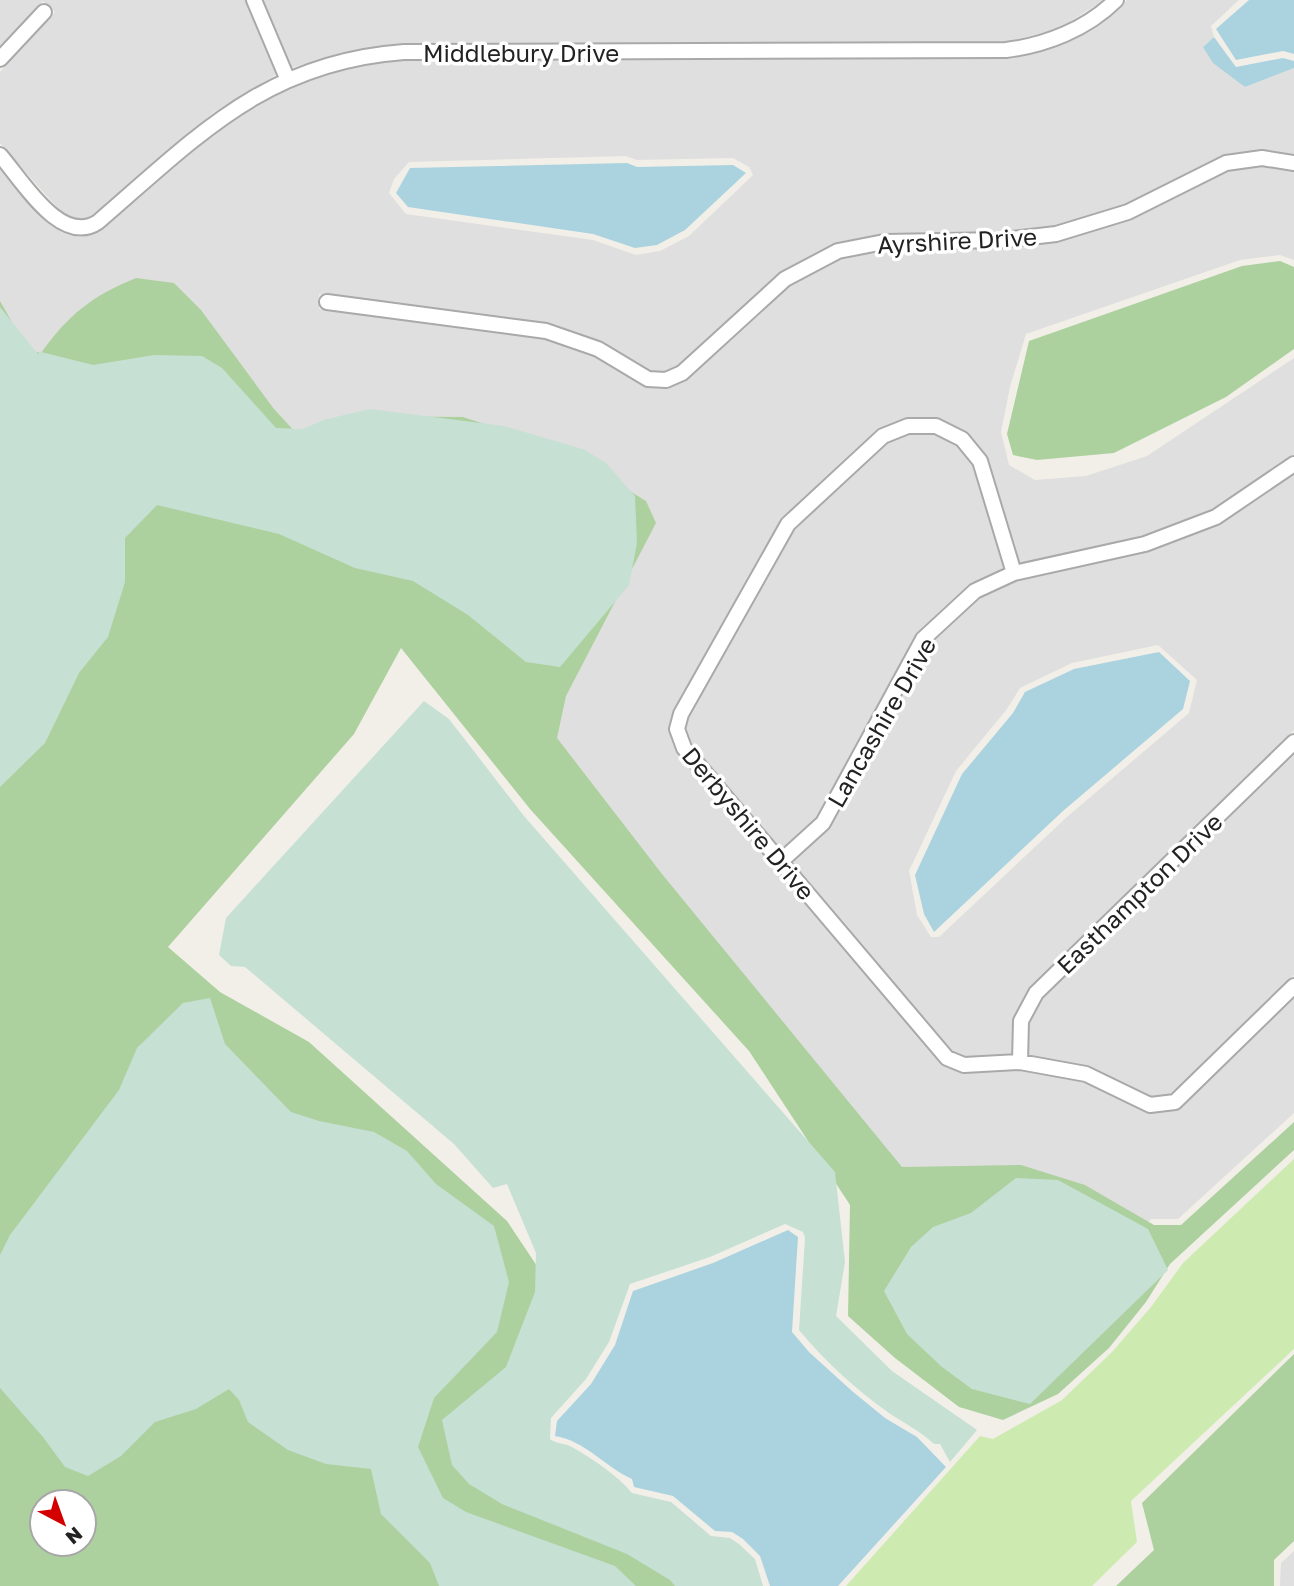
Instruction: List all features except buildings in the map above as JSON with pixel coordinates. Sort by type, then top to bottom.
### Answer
[{"type":"street","points":[[254,0],[287,78]]},
{"type":"street","name":"Middlebury Drive","points":[[0,155],[58,221],[78,229],[89,228],[219,118],[287,78],[346,59],[404,52],[1006,50],[1062,36],[1097,17],[1116,0]]},
{"type":"street","points":[[0,59],[44,12]]},
{"type":"street","name":"Ayrshire Drive","points":[[327,302],[546,331],[598,349],[648,379],[666,380],[682,373],[785,279],[838,251],[884,242],[1003,240],[1056,234],[1128,212],[1226,163],[1262,158],[1294,163]]},
{"type":"street","name":"Derbyshire Drive","points":[[1014,573],[980,461],[962,439],[936,426],[908,426],[883,436],[788,524],[681,714],[677,729],[684,748],[947,1058],[964,1065],[1020,1062],[1086,1074],[1150,1105],[1175,1102],[1294,986]]},
{"type":"street","name":"Lancashire Drive","points":[[780,862],[822,823],[923,639],[975,591],[1014,573],[1145,544],[1216,517],[1294,464]]},
{"type":"street","name":"Easthampton Drive","points":[[1020,1062],[1021,1021],[1036,993],[1294,742]]},
{"type":"shaded area","points":[[0,0],[246,0],[277,74],[214,112],[86,220],[67,219],[0,143],[0,72],[55,12],[43,1],[0,47]]},
{"type":"shaded area","points":[[262,0],[1104,0],[1058,29],[1005,42],[402,44],[344,52],[291,68]]},
{"type":"shaded area","points":[[1127,0],[1239,0],[1211,26],[1214,37],[1203,47],[1245,87],[1294,68],[1294,155],[1260,150],[1222,156],[1124,205],[1054,226],[1002,232],[883,234],[835,243],[779,273],[677,366],[664,372],[649,371],[600,341],[546,323],[319,294],[319,309],[545,339],[595,356],[644,385],[669,387],[688,379],[790,286],[841,258],[885,249],[1005,248],[1059,241],[1132,220],[1229,171],[1263,166],[1294,171],[1294,260],[1280,255],[1240,260],[1026,334],[1010,387],[1001,432],[1009,465],[1035,480],[1086,476],[1147,456],[1294,358],[1294,454],[1269,474],[1212,509],[1142,537],[1019,564],[988,459],[968,435],[935,418],[907,418],[880,429],[782,520],[674,709],[670,731],[678,753],[945,1066],[965,1073],[1020,1070],[1085,1082],[1148,1112],[1177,1110],[1294,998],[1294,1113],[1178,1219],[1151,1219],[1147,1223],[948,1221],[373,618],[583,449],[541,438],[323,420],[302,429],[276,428],[38,355],[0,307],[0,166],[46,220],[63,233],[80,237],[94,234],[104,228],[224,125],[257,103],[291,86],[349,67],[405,60],[1007,58],[1067,43],[1101,24]],"holes":[[[625,156],[637,160],[733,158],[749,167],[753,175],[689,236],[660,251],[636,255],[593,240],[406,214],[389,193],[394,179],[409,162]]]},
{"type":"shaded area","points":[[910,434],[935,434],[958,445],[973,464],[1005,568],[971,583],[916,634],[816,818],[780,850],[690,745],[685,729],[688,718],[795,529],[888,443]]},
{"type":"shaded area","points":[[1294,475],[1294,730],[1030,987],[1014,1017],[1012,1054],[964,1057],[952,1052],[791,863],[829,828],[929,644],[980,597],[1017,581],[1148,552],[1220,524]],"holes":[[[1158,645],[1197,680],[1189,713],[1068,816],[939,937],[931,937],[917,915],[909,871],[956,771],[1007,709],[1020,688],[1072,663]]]},
{"type":"shaded area","points":[[1294,753],[1294,975],[1171,1094],[1151,1097],[1089,1067],[1028,1055],[1029,1024],[1042,998]]},
{"type":"shaded area","points":[[1294,1551],[1294,1586],[1280,1586],[1281,1563]]},
{"type":"green space","points":[[1280,261],[1294,267],[1294,349],[1226,397],[1114,453],[1037,460],[1013,455],[1007,434],[1029,341],[1242,266]]},
{"type":"green space","points":[[136,278],[174,283],[201,310],[274,409],[297,434],[348,416],[463,417],[559,448],[646,501],[656,523],[566,696],[557,738],[662,874],[902,1167],[1021,1165],[1085,1185],[1154,1225],[1181,1225],[1294,1122],[1294,1150],[1170,1264],[1146,1302],[1109,1348],[1058,1394],[1003,1420],[959,1407],[895,1358],[848,1316],[850,1205],[749,1051],[530,809],[401,648],[354,734],[168,947],[220,992],[309,1042],[507,1221],[539,1269],[545,1332],[508,1400],[616,1544],[675,1580],[678,1586],[0,1586],[0,301],[12,322],[16,348],[41,353],[61,327],[82,308]]},
{"type":"green space","points":[[0,307],[38,354],[41,352],[93,365],[154,355],[202,356],[222,368],[276,428],[302,429],[323,420],[370,409],[504,426],[583,449],[606,463],[635,496],[637,543],[629,585],[560,667],[526,662],[468,615],[413,581],[355,568],[279,534],[157,505],[125,538],[125,582],[108,637],[79,673],[45,743],[0,787]]},
{"type":"green space","points":[[424,701],[449,719],[524,816],[835,1172],[845,1262],[836,1316],[892,1371],[977,1430],[950,1462],[940,1444],[934,1444],[877,1404],[819,1352],[799,1330],[805,1238],[803,1232],[785,1224],[710,1257],[630,1284],[609,1342],[586,1379],[551,1418],[550,1439],[570,1446],[595,1461],[632,1493],[671,1502],[711,1536],[730,1538],[739,1544],[755,1559],[763,1586],[675,1586],[670,1580],[627,1554],[502,1504],[469,1484],[452,1465],[442,1420],[506,1367],[535,1292],[536,1253],[507,1184],[493,1188],[454,1144],[245,967],[231,966],[219,955],[226,918]]},
{"type":"green space","points":[[210,998],[225,1044],[291,1112],[319,1121],[374,1132],[407,1151],[436,1184],[494,1226],[509,1282],[497,1332],[434,1398],[418,1447],[443,1498],[466,1512],[615,1566],[636,1586],[439,1586],[430,1563],[381,1514],[371,1469],[326,1464],[288,1450],[248,1422],[239,1400],[229,1389],[196,1409],[155,1422],[121,1456],[88,1476],[65,1467],[0,1388],[0,1255],[10,1235],[119,1090],[137,1048],[183,1003]]},
{"type":"green space","points":[[1294,1159],[1294,1349],[1131,1501],[1137,1542],[1092,1586],[846,1586],[980,1436],[993,1439],[1062,1400],[1112,1352],[1151,1307],[1183,1263]]},
{"type":"green space","points":[[1016,1178],[1058,1180],[1148,1229],[1168,1270],[1030,1404],[972,1389],[942,1367],[907,1334],[884,1291],[911,1247],[933,1227],[971,1213]]},
{"type":"green space","points":[[1294,1354],[1294,1541],[1274,1560],[1274,1586],[1116,1586],[1154,1550],[1142,1503]]},
{"type":"water","points":[[1249,0],[1294,0],[1294,54],[1283,51],[1236,60],[1216,29]]},
{"type":"water","points":[[1214,37],[1236,67],[1283,58],[1294,61],[1294,68],[1245,87],[1213,63],[1203,47]]},
{"type":"water","points":[[627,163],[637,167],[733,165],[746,173],[685,230],[657,245],[635,248],[593,234],[408,207],[396,193],[410,168]]},
{"type":"water","points":[[1159,652],[1190,681],[1183,709],[1063,811],[934,932],[924,914],[915,875],[962,774],[1013,713],[1025,692],[1074,669]]},
{"type":"water","points":[[788,1230],[798,1237],[792,1332],[809,1352],[852,1391],[885,1418],[917,1437],[946,1467],[838,1586],[770,1586],[760,1556],[743,1539],[732,1532],[715,1531],[673,1496],[634,1487],[632,1479],[586,1449],[555,1436],[557,1421],[591,1384],[615,1345],[633,1291],[713,1263]]}]
